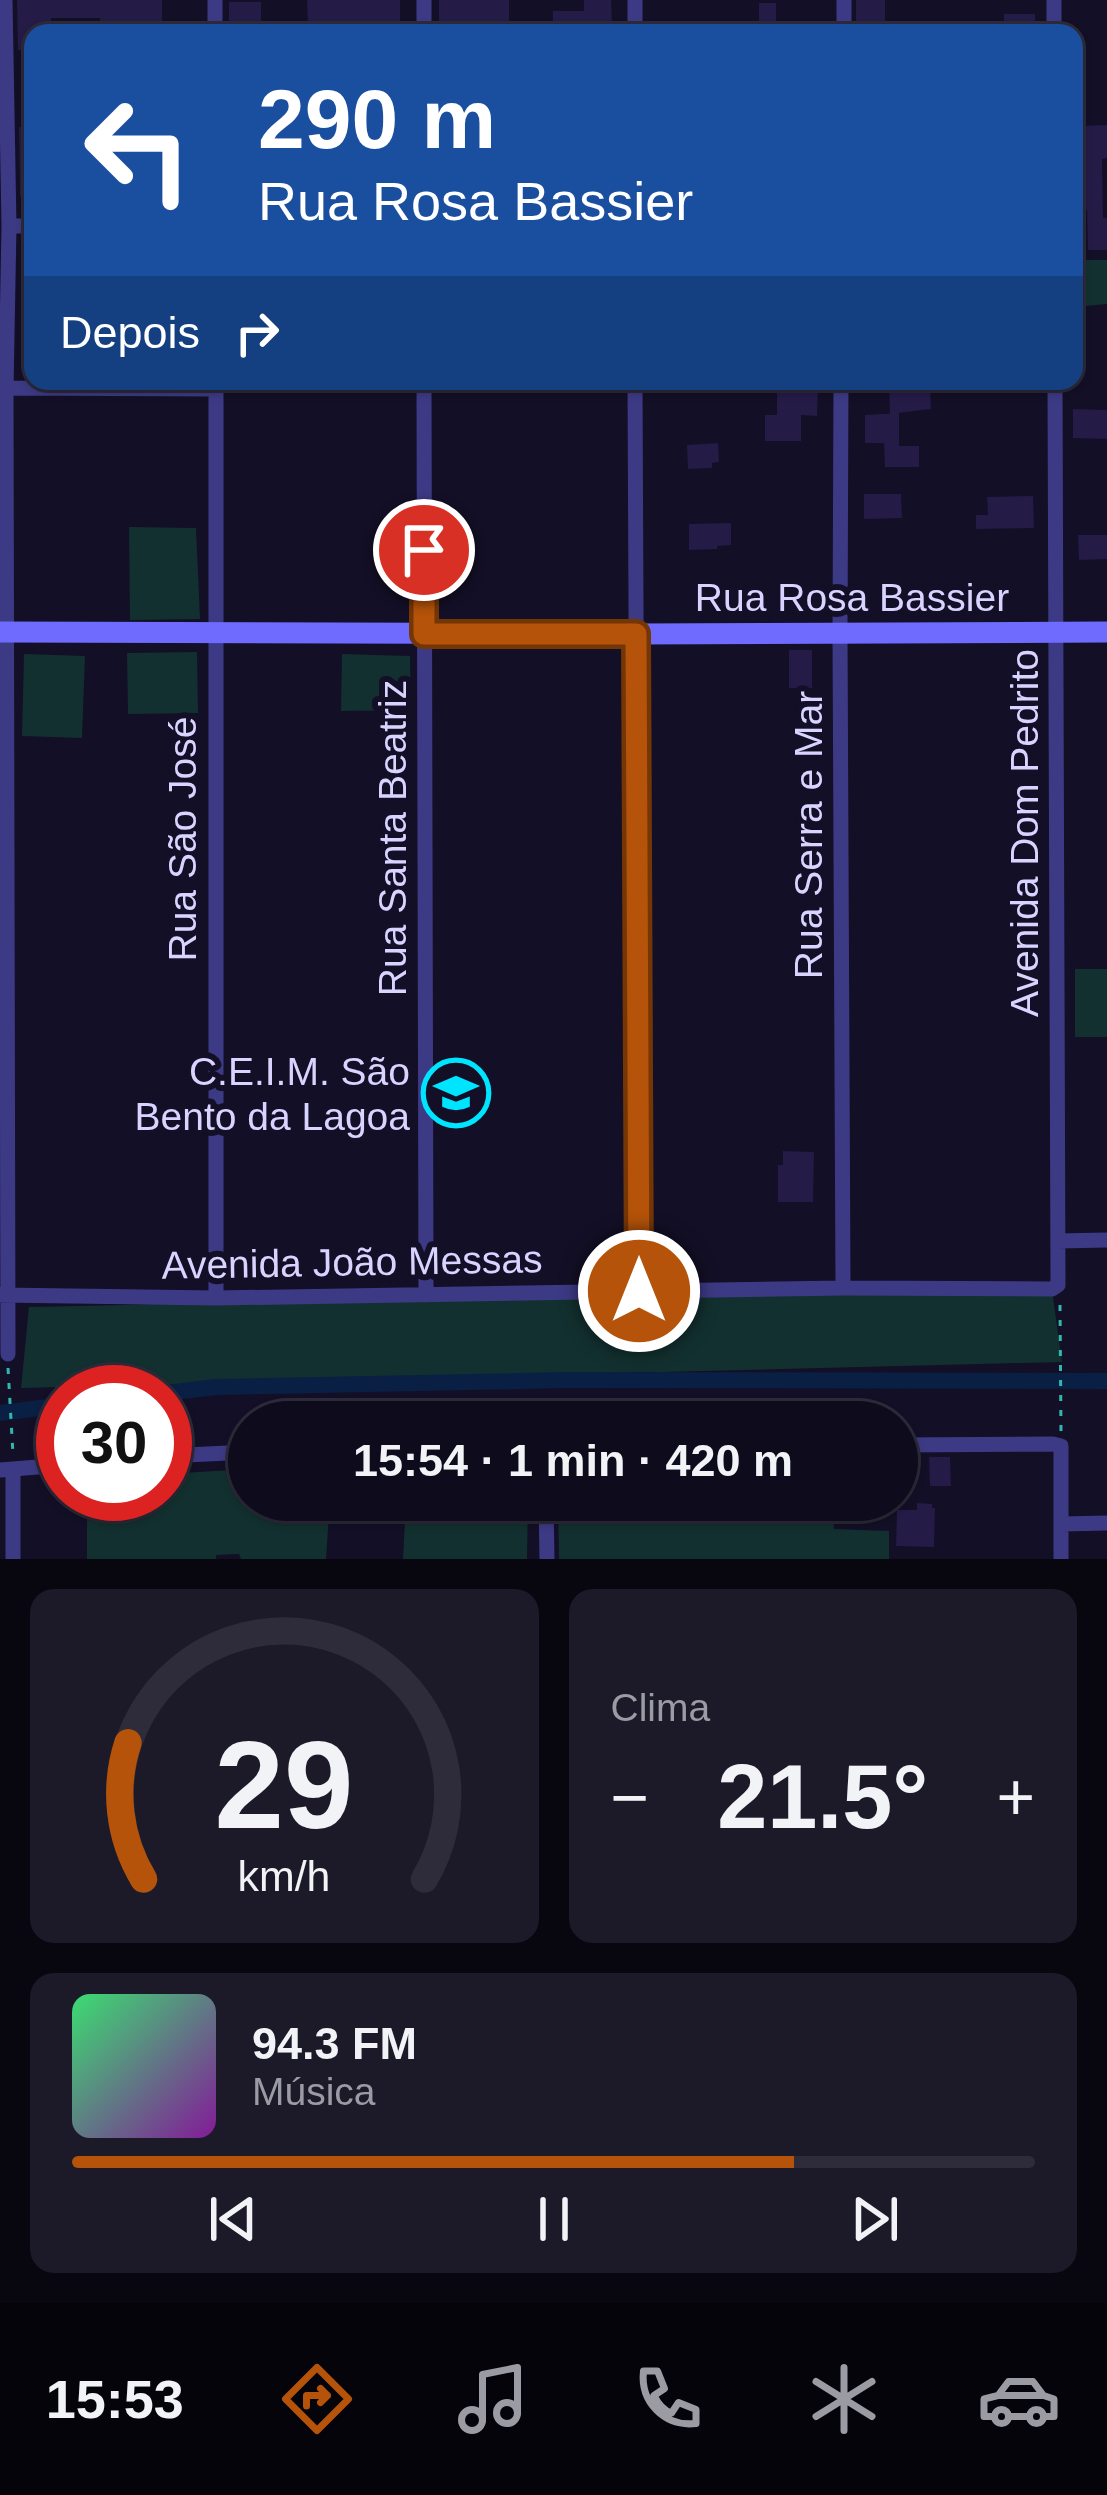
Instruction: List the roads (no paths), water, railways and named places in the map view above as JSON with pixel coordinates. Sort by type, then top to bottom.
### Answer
[{"type":"street","points":[[5,0],[9,226],[3,632],[3,1295],[8,1354]]},
{"type":"street","points":[[9,226],[24,226]]},
{"type":"street","points":[[6,388],[24,388]]},
{"type":"street","name":"Rua São José","points":[[216,390],[216,1298]]},
{"type":"street","name":"Rua Santa Beatriz","points":[[424,390],[426,1295]]},
{"type":"street","points":[[635,390],[639,1291]]},
{"type":"street","name":"Rua Serra e Mar","points":[[841,390],[843,1288]]},
{"type":"street","name":"Avenida Dom Pedrito","points":[[1055,390],[1058,1285]]},
{"type":"street","name":"Rua Rosa Bassier","points":[[3,632],[1107,632]]},
{"type":"street","points":[[1058,1240],[1107,1240]]},
{"type":"street","name":"Avenida João Messas","points":[[3,1295],[216,1298],[1052,1289],[1058,1285]]},
{"type":"street","points":[[918,1444],[1061,1446],[1061,1559]]},
{"type":"street","points":[[192,1455],[228,1453]]},
{"type":"street","points":[[7,1470],[13,1559]]},
{"type":"street","points":[[546,1521],[547,1559]]},
{"type":"street","points":[[1062,1524],[1107,1523]]},
{"type":"waterway","points":[[192,1390],[568,1380],[1107,1381]]},
{"type":"waterway","points":[[0,1413],[36,1408]]},
{"type":"place","name":"C.E.I.M. São Bento da Lagoa","points":[[456,1093]]}]
